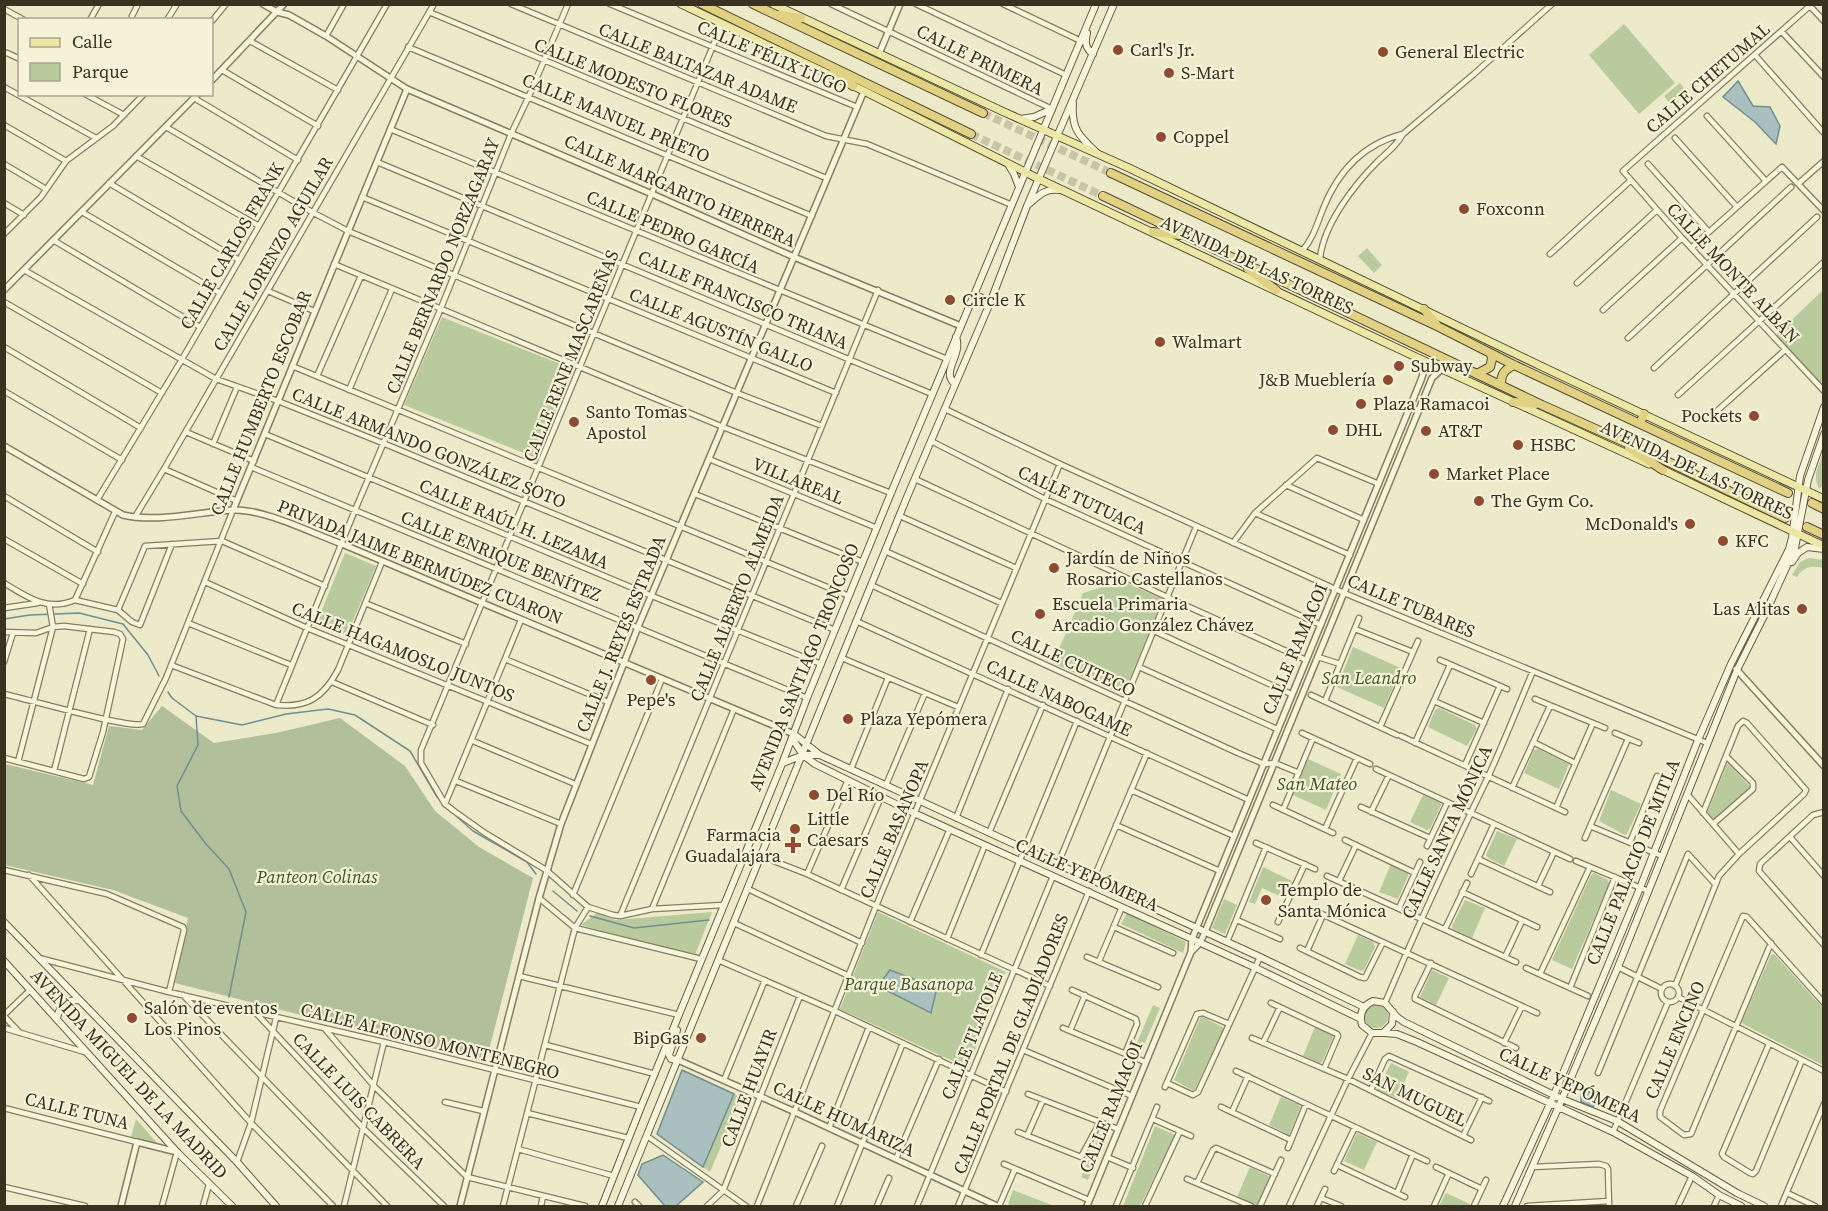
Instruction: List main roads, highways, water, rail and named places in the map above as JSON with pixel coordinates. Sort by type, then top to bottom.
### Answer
[{"type":"highway","points":[[702,4],[972,135]]},
{"type":"highway","points":[[753,4],[983,113]]},
{"type":"highway","points":[[772,14],[801,18]]},
{"type":"highway","points":[[823,62],[853,86]]},
{"type":"highway","name":"AVENIDA DE LAS TORRES","points":[[1111,173],[1788,493]]},
{"type":"highway","name":"AVENIDA DE LAS TORRES","points":[[1102,196],[1785,518]]},
{"type":"highway","points":[[1153,232],[1186,235]]},
{"type":"highway","points":[[1235,258],[1276,290]]},
{"type":"highway","points":[[1424,309],[1438,327]]},
{"type":"highway","points":[[1477,374],[1490,367],[1491,354]]},
{"type":"highway","points":[[1501,385],[1501,378],[1505,371],[1514,365]]},
{"type":"highway","points":[[1513,402],[1542,405]]},
{"type":"highway","points":[[1640,423],[1644,414]]},
{"type":"highway","points":[[1610,436],[1663,470]]},
{"type":"highway","name":"AVENIDA DE LAS TORRES","points":[[1812,503],[1824,508]]},
{"type":"highway","name":"AVENIDA DE LAS TORRES","points":[[1807,527],[1824,535]]},
{"type":"main road","name":"AVENIDA DE LAS TORRES","points":[[681,4],[864,91],[1039,179],[1418,358],[1663,470],[1824,548]]},
{"type":"main road","name":"AVENIDA DE LAS TORRES","points":[[773,4],[1302,250],[1824,499]]},
{"type":"main road","points":[[1057,135],[1114,4]]},
{"type":"main road","points":[[1093,54],[1085,45],[1094,5]]},
{"type":"main road","name":"AVENIDA SANTIAGO TRONCOSO","points":[[602,1206],[640,1107],[782,764],[791,735],[946,359],[1090,21]]},
{"type":"main road","points":[[1073,98],[1072,113],[1077,133],[1099,155]]},
{"type":"main road","points":[[1019,119],[1034,117],[1052,109]]},
{"type":"main road","name":"AVENIDA SANTIAGO TRONCOSO","points":[[618,1206],[1057,135]]},
{"type":"main road","points":[[1005,161],[1014,174],[1019,188]]},
{"type":"main road","points":[[1027,206],[1043,192],[1055,189],[1065,190]]},
{"type":"main road","points":[[975,294],[990,303]]},
{"type":"main road","points":[[955,384],[950,380],[949,374],[958,350],[956,337]]},
{"type":"main road","points":[[1795,533],[1800,476],[1824,407]]},
{"type":"main road","points":[[1795,533],[1811,467],[1824,434]]},
{"type":"main road","name":"CALLE PALACIO DE MITLA","points":[[1515,1206],[1618,967],[1737,670],[1784,574],[1795,533]]},
{"type":"main road","name":"CALLE PALACIO DE MITLA","points":[[1503,1206],[1554,1095],[1640,888],[1698,740],[1731,664],[1795,533]]},
{"type":"main road","points":[[1784,574],[1802,550],[1807,547],[1824,548]]},
{"type":"main road","points":[[791,735],[802,755]]},
{"type":"main road","name":"CALLE YEPÓMERA","points":[[791,735],[820,755],[1364,1007]]},
{"type":"main road","points":[[782,764],[802,755],[820,755]]},
{"type":"main road","name":"CALLE YEPÓMERA","points":[[802,755],[811,762],[916,814],[1200,942],[1361,1019]]},
{"type":"main road","name":"AVENIDA MIGUEL DE LA MADRID","points":[[4,922],[237,1162],[276,1206]]},
{"type":"main road","name":"AVENIDA MIGUEL DE LA MADRID","points":[[4,961],[177,1152],[232,1206]]},
{"type":"main road","points":[[57,1018],[60,1007],[65,1002],[80,1000]]},
{"type":"main road","points":[[1373,1001],[1385,1003],[1393,1012],[1392,1024],[1383,1032],[1372,1033],[1366,1030],[1361,1019],[1364,1007],[1373,1001]]},
{"type":"main road","points":[[678,1060],[670,1058],[669,1054],[683,1011],[683,1004]]},
{"type":"main road","name":"CALLE YEPÓMERA","points":[[1393,1012],[1404,1022],[1562,1099],[1617,1121],[1737,1193],[1764,1206]]},
{"type":"main road","name":"CALLE YEPÓMERA","points":[[1383,1032],[1397,1034],[1417,1042],[1613,1132],[1741,1206]]},
{"type":"water","points":[[1738,81],[1753,106],[1770,107],[1780,126],[1776,144],[1755,122],[1723,97]]},
{"type":"water","points":[[890,970],[937,988],[931,1013],[878,986]]},
{"type":"water","points":[[682,1070],[734,1094],[703,1167],[657,1134]]},
{"type":"water","points":[[1587,1091],[1598,1099],[1593,1107],[1581,1102],[1581,1095]]},
{"type":"water","points":[[663,1155],[703,1182],[676,1206],[665,1206],[638,1175],[642,1164]]},
{"type":"waterway","points":[[4,619],[30,615],[79,613],[123,624],[148,655],[159,676]]},
{"type":"waterway","points":[[168,692],[172,698],[196,716],[242,725],[286,714],[328,709],[355,715],[410,751],[441,801]]},
{"type":"waterway","points":[[196,716],[198,745],[177,786],[181,811],[229,869],[246,912],[229,997]]},
{"type":"waterway","points":[[455,815],[473,831],[527,862],[536,874]]},
{"type":"waterway","points":[[553,891],[577,911]]},
{"type":"waterway","points":[[590,916],[634,928],[709,920]]},
{"type":"tunnel","points":[[983,113],[1111,173]]},
{"type":"tunnel","points":[[971,134],[1103,196]]},
{"type":"place","name":"Carl's Jr.","points":[[1118,50]]},
{"type":"place","name":"General Electric","points":[[1383,52]]},
{"type":"place","name":"S-Mart","points":[[1169,73]]},
{"type":"place","name":"Coppel","points":[[1161,137]]},
{"type":"place","name":"Foxconn","points":[[1464,209]]},
{"type":"place","name":"Circle K","points":[[950,300]]},
{"type":"place","name":"Walmart","points":[[1160,342]]},
{"type":"place","name":"Subway","points":[[1399,366]]},
{"type":"place","name":"J&B Mueblería","points":[[1388,380]]},
{"type":"place","name":"Plaza Ramacoi","points":[[1361,404]]},
{"type":"place","name":"Pockets","points":[[1754,416]]},
{"type":"place","name":"Santo Tomas Apostol","points":[[574,422]]},
{"type":"place","name":"DHL","points":[[1333,430]]},
{"type":"place","name":"AT&T","points":[[1426,431]]},
{"type":"place","name":"HSBC","points":[[1518,445]]},
{"type":"place","name":"Market Place","points":[[1434,474]]},
{"type":"place","name":"The Gym Co.","points":[[1479,501]]},
{"type":"place","name":"McDonald's","points":[[1690,524]]},
{"type":"place","name":"KFC","points":[[1723,541]]},
{"type":"place","name":"Jardín de Niños Rosario Castellanos","points":[[1054,568]]},
{"type":"place","name":"Las Alitas","points":[[1802,609]]},
{"type":"place","name":"Escuela Primaria Arcadio González Chávez","points":[[1040,614]]},
{"type":"place","name":"Pepe's","points":[[651,680]]},
{"type":"place","name":"Plaza Yepómera","points":[[848,719]]},
{"type":"place","name":"Del Río","points":[[814,795]]},
{"type":"place","name":"Little Caesars","points":[[795,829]]},
{"type":"place","name":"Farmacia Guadalajara","points":[[793,845]]},
{"type":"place","name":"Templo de Santa Mónica","points":[[1266,900]]},
{"type":"place","name":"Salón de eventos Los Pinos","points":[[132,1018]]},
{"type":"place","name":"BipGas","points":[[701,1038]]},
{"type":"park label","name":"San Leandro","points":[[1369,678]]},
{"type":"park label","name":"San Mateo","points":[[1317,784]]},
{"type":"park label","name":"Panteon Colinas","points":[[317,877]]},
{"type":"park label","name":"Parque Basanopa","points":[[909,984]]}]
